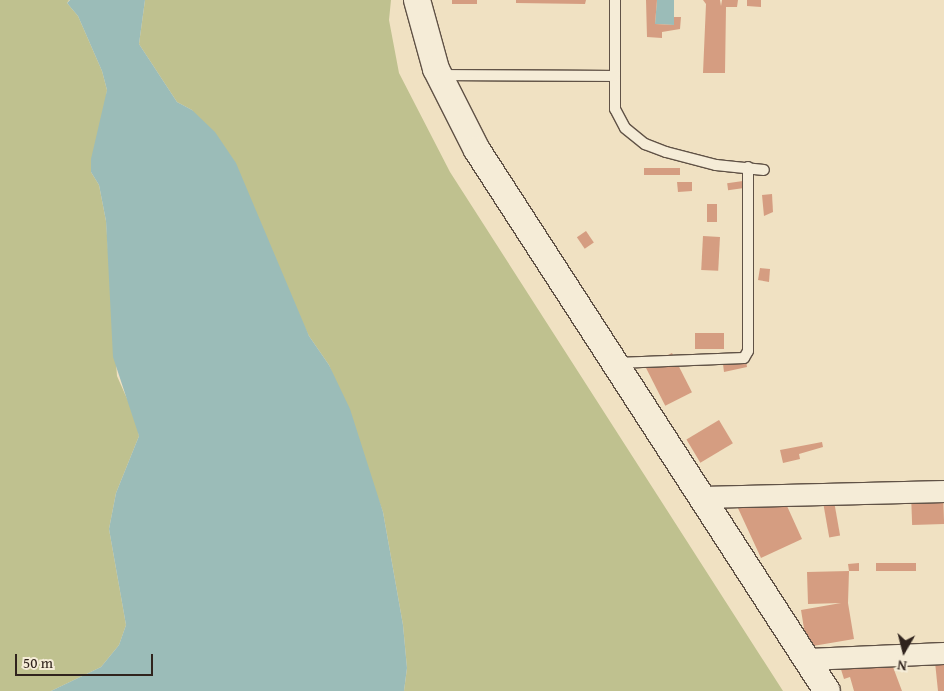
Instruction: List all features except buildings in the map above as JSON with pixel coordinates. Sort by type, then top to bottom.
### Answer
[{"type":"street","points":[[417,0],[439,75],[478,150],[827,691]]},
{"type":"street","points":[[702,497],[944,491]]},
{"type":"street","points":[[807,659],[944,653]]},
{"type":"lane","points":[[614,0],[614,109],[625,128],[645,144],[691,159],[764,170]]},
{"type":"lane","points":[[439,75],[615,76]]},
{"type":"lane","points":[[616,363],[744,358],[748,351],[748,167]]},
{"type":"green space","points":[[0,0],[69,0],[67,3],[78,16],[102,71],[107,90],[91,172],[99,185],[106,221],[117,376],[136,419],[139,436],[116,493],[109,529],[126,625],[119,645],[101,667],[51,691],[0,691]]},
{"type":"green space","points":[[145,0],[391,0],[389,20],[399,73],[450,172],[783,691],[404,691],[407,668],[403,625],[383,512],[329,365],[309,336],[192,110],[177,102],[139,44]]},
{"type":"water","points":[[70,0],[145,0],[139,44],[177,102],[192,110],[215,132],[236,163],[309,336],[329,365],[350,409],[383,512],[403,625],[407,668],[404,691],[51,691],[101,667],[119,645],[126,625],[109,529],[116,493],[139,436],[113,357],[106,221],[99,185],[91,172],[91,159],[107,90],[102,71],[78,16],[67,3]]},
{"type":"water","points":[[657,0],[674,0],[674,25],[655,24]]}]
